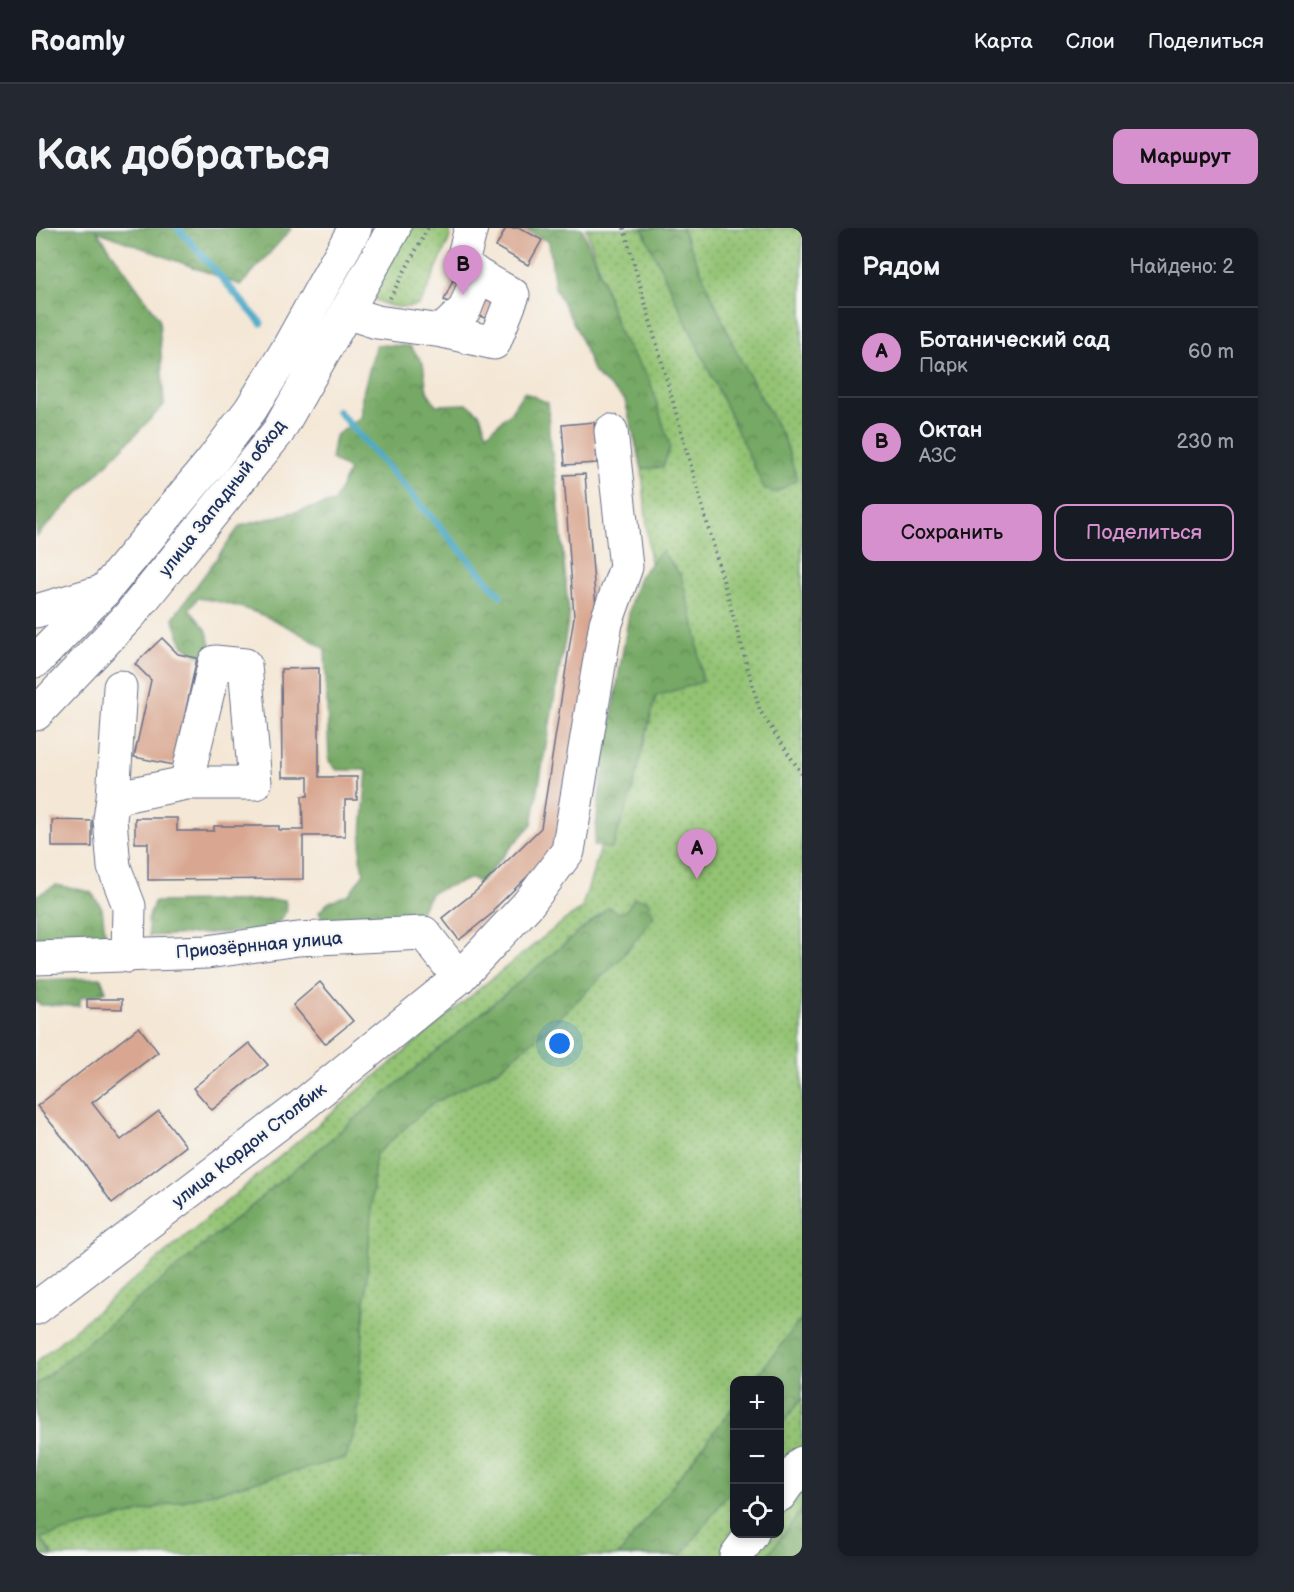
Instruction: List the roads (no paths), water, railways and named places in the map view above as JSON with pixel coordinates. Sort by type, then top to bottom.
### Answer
[{"type":"main road","name":"улица Западный обход","points":[[36,661],[104,591],[212,461],[251,410],[355,228]]},
{"type":"main road","name":"улица Западный обход","points":[[36,714],[130,615],[278,432],[394,228]]},
{"type":"main road","points":[[346,312],[377,322],[442,331],[494,343],[513,295],[462,263],[471,228]]},
{"type":"main road","points":[[442,331],[465,309],[478,275]]},
{"type":"main road","name":"улица Кордон Столбик","points":[[36,1308],[299,1108],[459,978],[528,904],[568,852],[606,623],[626,567],[611,431]]},
{"type":"main road","points":[[36,611],[104,591]]},
{"type":"main road","points":[[120,687],[110,819],[114,867],[129,906],[128,956]]},
{"type":"main road","points":[[113,798],[186,783]]},
{"type":"main road","name":"Приозёрнная улица","points":[[36,958],[207,952],[297,939],[424,933],[459,978]]},
{"type":"main road","points":[[784,1489],[802,1463]]},
{"type":"main road","points":[[736,1556],[749,1538]]},
{"type":"waterway","points":[[178,228],[261,323]]},
{"type":"waterway","points":[[338,411],[500,595]]},
{"type":"place","name":"Октан","points":[[463,295]]},
{"type":"place","name":"Ботанический сад","points":[[697,879]]}]
